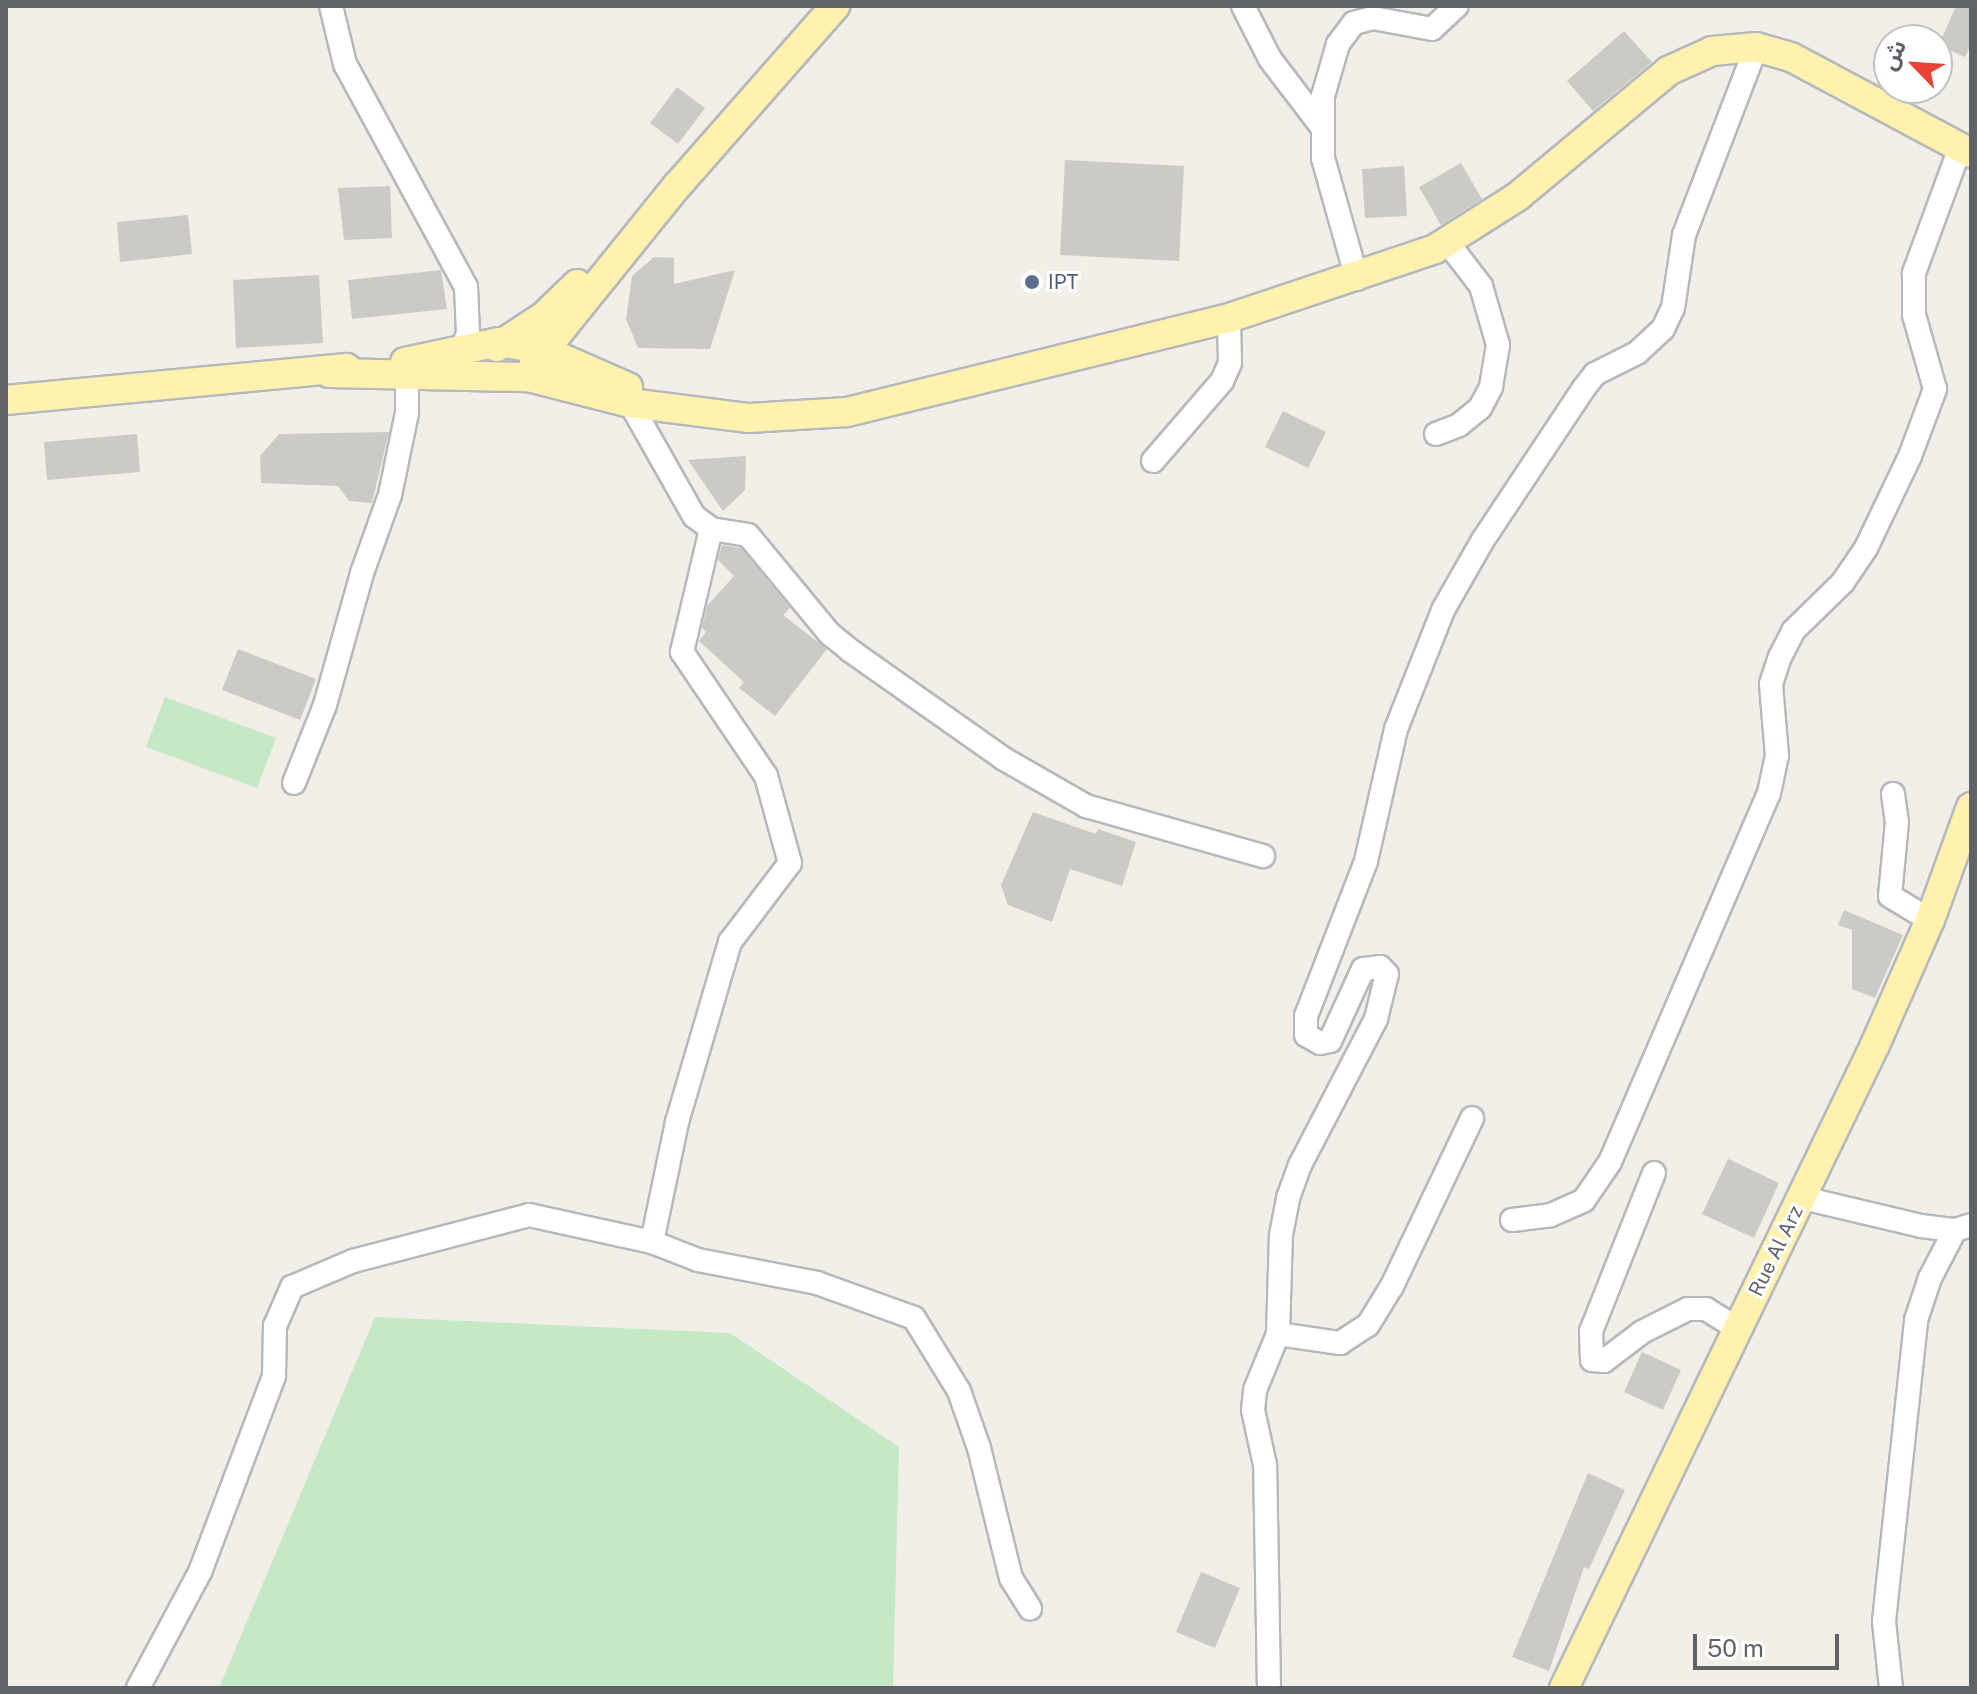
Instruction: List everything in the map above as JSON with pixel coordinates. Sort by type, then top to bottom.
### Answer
[{"type":"main road","points":[[528,377],[541,349],[677,186],[835,6]]},
{"type":"main road","points":[[329,373],[528,377],[630,403],[695,413],[768,418],[847,412],[1229,318],[1357,279],[1448,243],[1517,197],[1691,57],[1756,47],[1831,76],[1966,151]]},
{"type":"main road","points":[[6,400],[329,373],[461,352],[499,342],[544,316],[643,213],[677,186]]},
{"type":"main road","points":[[499,342],[541,349],[695,413]]},
{"type":"main road","points":[[488,375],[499,342]]},
{"type":"main road","name":"Rue Al Arz","points":[[1564,1688],[1803,1198],[1930,920],[1971,807]]},
{"type":"street","points":[[331,6],[345,64],[466,287],[468,333],[461,352]]},
{"type":"street","points":[[1243,6],[1270,59],[1322,127]]},
{"type":"street","points":[[1357,279],[1327,184],[1322,127],[1327,75],[1338,44],[1354,23],[1373,18],[1432,29],[1457,6]]},
{"type":"street","points":[[1269,1688],[1265,1465],[1253,1410],[1255,1390],[1278,1334],[1281,1235],[1288,1198],[1300,1165],[1376,1019],[1387,974],[1380,967],[1363,969],[1330,1041],[1320,1043],[1306,1035],[1306,1016],[1366,861],[1396,729],[1463,572],[1564,416],[1595,374],[1637,353],[1663,329],[1673,308],[1684,235],[1756,47]]},
{"type":"street","points":[[1512,1220],[1551,1215],[1584,1200],[1610,1162],[1769,793],[1777,756],[1771,684],[1780,657],[1793,631],[1843,582],[1859,559],[1910,456],[1935,389],[1914,315],[1914,273],[1966,151]]},
{"type":"street","points":[[1436,434],[1459,425],[1480,408],[1491,387],[1498,345],[1481,286],[1448,243]]},
{"type":"street","points":[[1153,461],[1222,381],[1230,363],[1229,318]]},
{"type":"street","points":[[294,783],[325,705],[362,573],[390,495],[405,427],[407,376]]},
{"type":"street","points":[[630,403],[686,505],[711,529],[748,535],[820,623],[851,651],[1067,796],[1116,818],[1263,856]]},
{"type":"street","points":[[652,1242],[677,1122],[711,1019],[730,942],[790,863],[766,776],[682,652],[711,529]]},
{"type":"street","points":[[1893,794],[1897,822],[1890,896],[1930,920]]},
{"type":"street","points":[[1278,1334],[1340,1343],[1368,1325],[1392,1286],[1472,1118]]},
{"type":"street","points":[[1654,1173],[1591,1331],[1592,1360],[1604,1361],[1642,1332],[1688,1309],[1706,1309],[1738,1329]]},
{"type":"street","points":[[1803,1198],[1963,1228],[1924,1290],[1916,1320],[1884,1621],[1891,1688]]},
{"type":"street","points":[[138,1688],[200,1572],[274,1376],[275,1326],[292,1287],[353,1261],[510,1217],[529,1215],[652,1242],[698,1260],[817,1283],[914,1318],[959,1391],[979,1448],[1011,1578],[1030,1609]]},
{"type":"green space","points":[[165,697],[276,738],[257,788],[146,747]]},
{"type":"green space","points":[[375,1317],[730,1333],[899,1447],[893,1688],[219,1688]]},
{"type":"building","points":[[1956,6],[1971,6],[1971,44],[1965,57],[1953,51],[1953,24],[1948,24]]},
{"type":"building","points":[[1624,31],[1652,62],[1593,111],[1567,81]]},
{"type":"building","points":[[677,87],[705,108],[678,144],[650,123]]},
{"type":"building","points":[[1065,160],[1184,166],[1179,261],[1060,255]]},
{"type":"building","points":[[1461,163],[1482,199],[1441,225],[1419,187]]},
{"type":"building","points":[[1404,166],[1407,216],[1365,218],[1362,169]]},
{"type":"building","points":[[390,186],[392,238],[344,240],[338,188]]},
{"type":"building","points":[[188,215],[192,254],[120,262],[117,222]]},
{"type":"building","points":[[654,257],[674,258],[674,284],[735,270],[710,349],[638,348],[626,319],[632,276]]},
{"type":"building","points":[[441,270],[447,309],[352,319],[348,280]]},
{"type":"building","points":[[319,275],[323,343],[236,348],[233,280]]},
{"type":"building","points":[[1283,411],[1326,432],[1308,468],[1265,447]]},
{"type":"building","points":[[389,432],[372,503],[349,501],[338,486],[261,483],[260,456],[279,434]]},
{"type":"building","points":[[137,434],[140,472],[47,480],[44,442]]},
{"type":"building","points":[[746,456],[745,490],[723,511],[688,460]]},
{"type":"building","points":[[722,545],[741,548],[790,608],[783,615],[827,649],[775,716],[739,688],[744,682],[699,641],[706,632],[702,628],[707,606],[734,576],[718,560]]},
{"type":"building","points":[[238,649],[316,679],[300,720],[222,690]]},
{"type":"building","points":[[1033,812],[1096,834],[1098,829],[1136,842],[1122,886],[1070,869],[1052,922],[1008,905],[1001,885]]},
{"type":"building","points":[[1844,910],[1903,935],[1875,998],[1852,989],[1852,930],[1838,925]]},
{"type":"building","points":[[1728,1159],[1779,1183],[1754,1238],[1702,1214]]},
{"type":"building","points":[[1642,1352],[1681,1370],[1663,1410],[1624,1392]]},
{"type":"building","points":[[1588,1473],[1625,1490],[1589,1569],[1584,1567],[1549,1671],[1512,1657]]},
{"type":"building","points":[[1201,1572],[1240,1588],[1215,1648],[1176,1632]]},
{"type":"place","name":"IPT","points":[[1032,282]]}]
